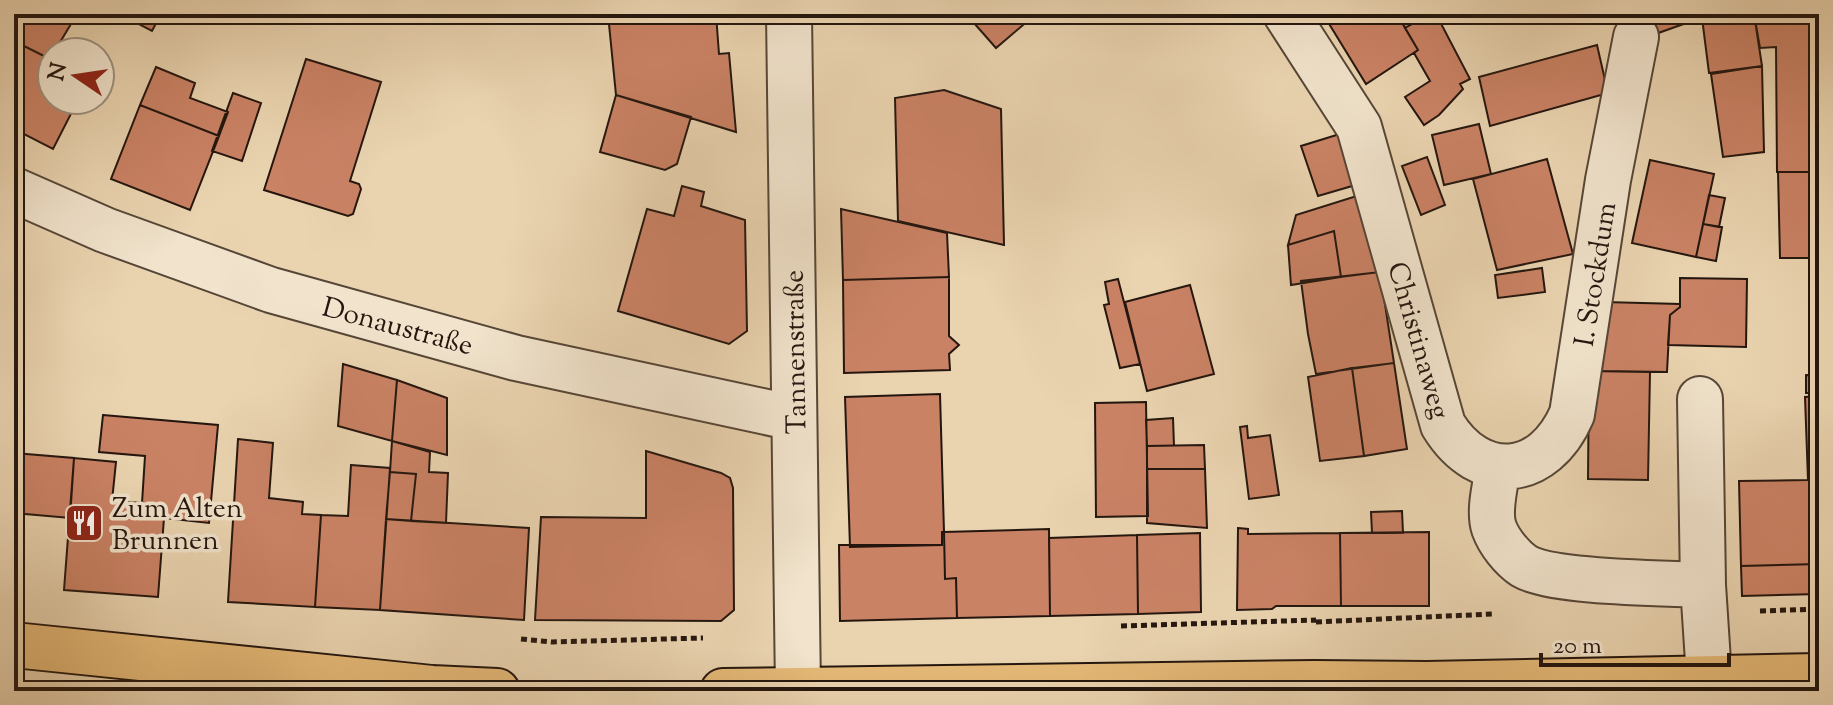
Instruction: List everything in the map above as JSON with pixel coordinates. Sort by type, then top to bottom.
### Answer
[{"type":"main road","points":[[14,645],[432,688],[497,691]]},
{"type":"main road","points":[[723,691],[1521,683],[1819,676]]},
{"type":"street","name":"Tannenstraße","points":[[789,14],[798,690]]},
{"type":"street","name":"Christinaweg","points":[[1286,14],[1359,127],[1443,425],[1453,441],[1469,456],[1498,466]]},
{"type":"street","name":"I. Stockdum","points":[[1498,466],[1522,465],[1548,452],[1563,435],[1572,414],[1608,180],[1636,37]]},
{"type":"street","name":"Donaustraße","points":[[14,190],[105,230],[271,290],[516,358],[794,418]]},
{"type":"street","points":[[1700,399],[1703,585],[1709,677]]},
{"type":"street","points":[[1498,466],[1493,526],[1502,545],[1523,566],[1544,574],[1572,577],[1703,585]]},
{"type":"path","points":[[1110,626],[1316,620]]},
{"type":"path","points":[[506,638],[552,642],[706,638]]},
{"type":"building","points":[[26,14],[77,14],[64,36],[36,36],[36,52],[14,41],[14,31]]},
{"type":"building","points":[[130,14],[161,14],[152,31],[127,18]]},
{"type":"building","points":[[608,14],[716,14],[719,54],[729,53],[736,132],[616,95]]},
{"type":"building","points":[[966,14],[1036,14],[996,48]]},
{"type":"building","points":[[1323,14],[1397,14],[1418,50],[1366,84]]},
{"type":"building","points":[[1397,14],[1430,14],[1405,28]]},
{"type":"building","points":[[1430,14],[1436,14],[1470,79],[1460,84],[1463,89],[1439,115],[1424,125],[1405,97],[1430,81],[1414,53],[1418,50],[1405,28]]},
{"type":"building","points":[[1645,14],[1691,14],[1692,21],[1647,37]]},
{"type":"building","points":[[1716,14],[1754,14],[1762,66],[1709,73],[1702,18]]},
{"type":"building","points":[[1754,14],[1819,14],[1819,172],[1777,172],[1776,47],[1760,48]]},
{"type":"building","points":[[14,41],[36,52],[36,116],[70,116],[53,149],[14,129]]},
{"type":"building","points":[[1597,45],[1608,93],[1490,126],[1479,77]]},
{"type":"building","points":[[306,59],[381,82],[350,181],[359,184],[361,189],[353,214],[348,216],[264,190]]},
{"type":"building","points":[[1762,66],[1764,152],[1723,157],[1711,74]]},
{"type":"building","points":[[156,67],[195,83],[190,98],[228,112],[219,136],[140,105]]},
{"type":"building","points":[[944,90],[1001,109],[1004,245],[898,221],[895,98]]},
{"type":"building","points":[[233,93],[261,103],[242,161],[212,151]]},
{"type":"building","points":[[616,95],[691,117],[677,164],[665,170],[600,152]]},
{"type":"building","points":[[140,105],[219,136],[190,210],[111,179]]},
{"type":"building","points":[[1479,124],[1491,174],[1444,185],[1432,135]]},
{"type":"building","points":[[1343,133],[1359,184],[1318,196],[1301,146]]},
{"type":"building","points":[[1427,157],[1445,205],[1421,215],[1402,166]]},
{"type":"building","points":[[1547,159],[1573,254],[1497,270],[1473,179]]},
{"type":"building","points":[[1650,160],[1714,174],[1696,257],[1632,243]]},
{"type":"building","points":[[1778,172],[1819,172],[1819,258],[1780,258]]},
{"type":"building","points":[[682,186],[704,192],[701,206],[745,220],[747,331],[729,344],[618,311],[647,209],[674,216]]},
{"type":"building","points":[[1363,194],[1380,272],[1341,277],[1334,231],[1288,245],[1296,215]]},
{"type":"building","points":[[1709,195],[1725,198],[1719,227],[1703,224]]},
{"type":"building","points":[[841,209],[947,233],[949,277],[843,280]]},
{"type":"building","points":[[1703,224],[1722,227],[1716,261],[1696,257]]},
{"type":"building","points":[[1334,231],[1341,277],[1291,285],[1288,245]]},
{"type":"building","points":[[1542,268],[1545,292],[1498,298],[1495,275]]},
{"type":"building","points":[[1380,272],[1394,363],[1316,374],[1301,281]]},
{"type":"building","points":[[949,277],[949,336],[959,345],[949,354],[950,370],[844,373],[843,280]]},
{"type":"building","points":[[1680,278],[1747,279],[1746,347],[1668,345],[1670,315],[1680,307]]},
{"type":"building","points":[[1118,279],[1140,364],[1120,368],[1104,305],[1109,304],[1105,282]]},
{"type":"building","points":[[1190,285],[1214,374],[1147,391],[1125,302]]},
{"type":"building","points":[[1604,302],[1680,304],[1670,315],[1667,372],[1602,371]]},
{"type":"building","points":[[1394,363],[1407,449],[1364,456],[1352,368]]},
{"type":"building","points":[[343,364],[397,380],[392,441],[338,426]]},
{"type":"building","points":[[1352,368],[1364,456],[1320,461],[1308,377]]},
{"type":"building","points":[[1589,371],[1650,372],[1648,480],[1588,479]]},
{"type":"building","points":[[1806,375],[1819,376],[1819,393],[1806,393]]},
{"type":"building","points":[[397,380],[447,398],[447,455],[392,441]]},
{"type":"building","points":[[940,394],[942,545],[850,547],[845,397]]},
{"type":"building","points":[[1819,396],[1819,480],[1808,480],[1805,397]]},
{"type":"building","points":[[1146,402],[1148,516],[1096,517],[1095,403]]},
{"type":"building","points":[[103,415],[218,425],[209,523],[164,518],[158,597],[64,590],[74,458],[116,462],[112,501],[142,503],[145,456],[99,452]]},
{"type":"building","points":[[1173,418],[1174,446],[1147,446],[1146,420]]},
{"type":"building","points":[[1247,426],[1248,438],[1270,435],[1279,495],[1249,499],[1240,427]]},
{"type":"building","points":[[238,439],[273,443],[269,498],[303,502],[302,514],[321,515],[315,607],[228,602]]},
{"type":"building","points":[[392,441],[430,452],[429,472],[448,473],[446,523],[411,521],[416,474],[390,472]]},
{"type":"building","points":[[1204,445],[1205,469],[1147,469],[1147,446]]},
{"type":"building","points":[[646,451],[730,478],[733,488],[734,610],[721,621],[535,620],[541,517],[646,518]]},
{"type":"building","points":[[14,453],[74,458],[70,518],[14,513]]},
{"type":"building","points":[[351,465],[390,468],[380,610],[315,607],[321,515],[348,516]]},
{"type":"building","points":[[1147,469],[1205,469],[1207,528],[1147,523]]},
{"type":"building","points":[[390,472],[416,474],[411,521],[386,519]]},
{"type":"building","points":[[1819,480],[1819,564],[1741,566],[1739,481]]},
{"type":"building","points":[[1402,511],[1403,533],[1372,533],[1371,512]]},
{"type":"building","points":[[386,519],[529,528],[524,620],[380,610]]},
{"type":"building","points":[[1238,528],[1248,529],[1248,534],[1340,533],[1341,606],[1276,606],[1272,609],[1237,610]]},
{"type":"building","points":[[1049,529],[1050,616],[957,618],[956,578],[945,579],[944,532]]},
{"type":"building","points":[[942,532],[945,579],[956,578],[957,618],[840,621],[839,545],[942,545]]},
{"type":"building","points":[[1429,532],[1429,606],[1341,606],[1340,533]]},
{"type":"building","points":[[1200,533],[1201,612],[1138,614],[1137,535]]},
{"type":"building","points":[[1137,535],[1138,614],[1050,616],[1049,538]]},
{"type":"building","points":[[1819,564],[1819,594],[1742,596],[1741,566]]},
{"type":"place","name":"Zum Alten Brunnen","points":[[84,523]]}]
